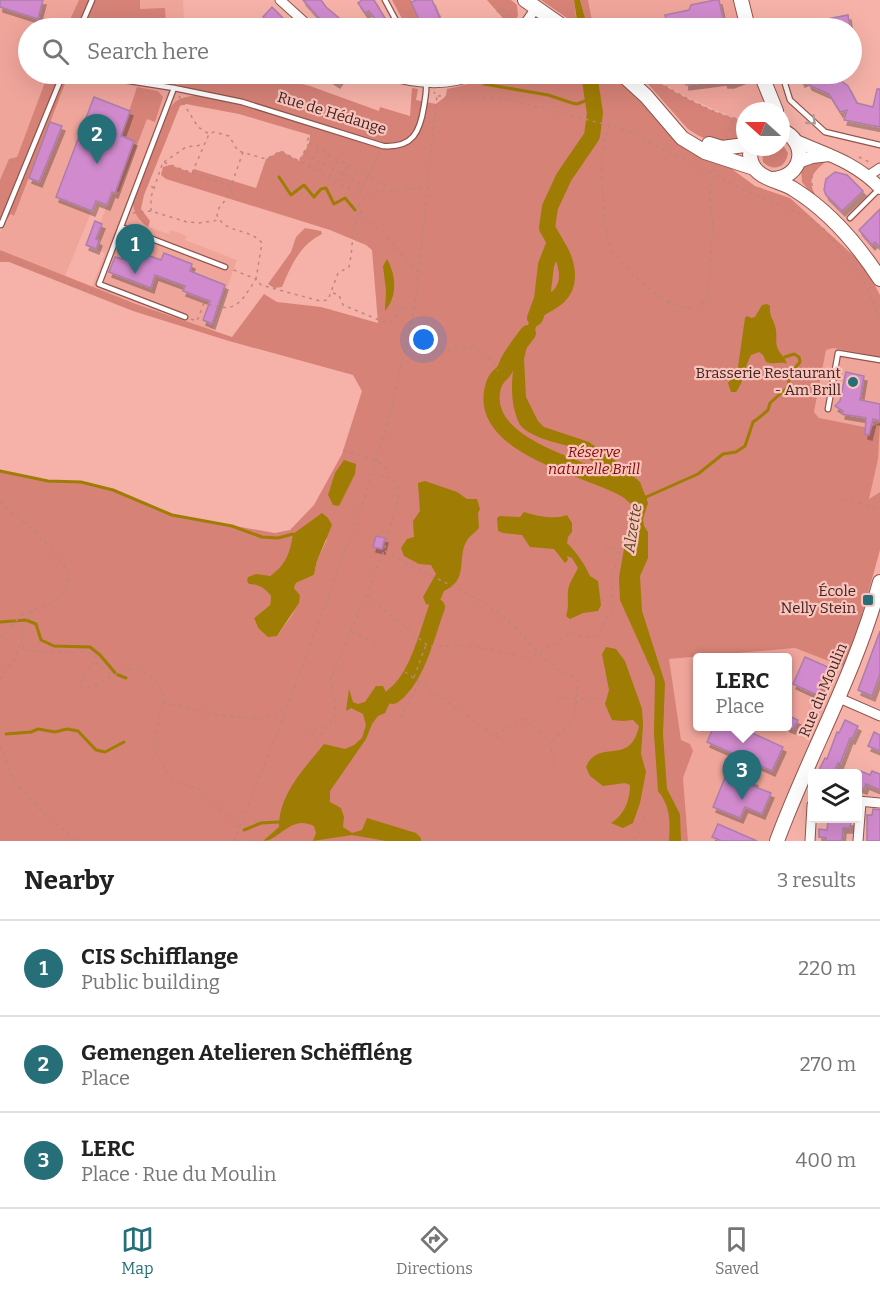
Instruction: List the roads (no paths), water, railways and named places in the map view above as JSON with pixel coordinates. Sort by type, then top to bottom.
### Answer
[{"type":"main road","points":[[741,0],[746,18]]},
{"type":"main road","points":[[531,4],[551,18]]},
{"type":"main road","points":[[633,84],[682,138],[705,152],[754,168],[759,173],[793,188],[812,201],[847,235],[880,279]]},
{"type":"main road","points":[[644,84],[692,136],[722,148],[736,146]]},
{"type":"main road","points":[[764,84],[769,102]]},
{"type":"main road","points":[[790,136],[799,147],[797,165],[800,183],[812,201]]},
{"type":"main road","points":[[750,156],[754,168]]},
{"type":"main road","points":[[771,179],[784,177],[797,165]]},
{"type":"main road","name":"Rue du Moulin","points":[[777,841],[839,698],[866,628],[880,582]]},
{"type":"street","points":[[280,0],[300,18]]},
{"type":"street","points":[[523,18],[531,4]]},
{"type":"street","points":[[790,133],[850,163],[880,188]]},
{"type":"street","points":[[797,165],[812,157],[830,155]]},
{"type":"street","points":[[868,176],[880,168]]},
{"type":"street","points":[[839,698],[880,716]]},
{"type":"street","points":[[862,802],[880,803]]},
{"type":"street","points":[[810,841],[812,823]]},
{"type":"street","points":[[858,823],[858,841]]},
{"type":"lane","points":[[84,18],[92,0]]},
{"type":"lane","points":[[385,0],[395,18]]},
{"type":"lane","points":[[1,225],[59,84]]},
{"type":"lane","name":"Rue de Hédange","points":[[148,84],[242,102],[383,146],[394,147],[413,138],[419,129],[427,84]]},
{"type":"lane","points":[[785,84],[790,100],[825,132],[880,145]]},
{"type":"lane","points":[[174,88],[99,284],[185,317]]},
{"type":"lane","points":[[850,218],[880,188]]},
{"type":"lane","points":[[121,227],[225,267]]},
{"type":"lane","points":[[828,409],[838,353],[880,360]]},
{"type":"water","points":[[574,0],[580,0],[585,18],[577,18]]},
{"type":"water","points":[[588,84],[594,84],[595,113]]},
{"type":"water","points":[[387,259],[394,279],[394,292],[385,311],[386,290],[383,266]]},
{"type":"water","points":[[559,296],[542,311],[535,330],[529,338],[524,359],[526,397],[538,421],[544,427],[589,442],[616,461],[640,482],[648,503],[643,519],[648,532],[648,558],[640,576],[642,611],[665,683],[663,734],[667,789],[680,814],[681,841],[669,841],[667,809],[658,791],[654,734],[655,678],[620,600],[619,577],[624,549],[635,517],[633,501],[606,469],[590,460],[584,450],[544,439],[523,428],[518,422],[514,408],[512,379],[514,364],[528,324],[542,299]]},
{"type":"water","points":[[762,305],[770,306],[776,329],[778,348],[787,364],[766,362],[759,352],[751,355],[739,387],[736,392],[731,392],[728,383],[738,367],[745,318],[755,317]]},
{"type":"water","points":[[344,460],[356,464],[355,474],[339,506],[333,505],[328,495],[335,473]]},
{"type":"water","points":[[425,481],[457,492],[467,499],[477,499],[480,509],[479,528],[469,538],[463,549],[460,575],[452,586],[444,591],[437,607],[426,604],[423,597],[436,574],[431,565],[419,564],[404,556],[401,548],[407,539],[414,537],[413,521],[420,511],[418,483]]},
{"type":"water","points":[[524,512],[551,517],[567,515],[572,523],[572,532],[567,543],[580,558],[590,576],[598,581],[601,605],[598,611],[583,613],[570,619],[566,616],[569,586],[578,568],[572,558],[567,556],[568,560],[565,563],[554,549],[530,547],[522,535],[498,531],[497,518],[500,516],[520,517]]},
{"type":"water","points":[[322,513],[332,525],[317,561],[314,575],[296,583],[294,588],[300,595],[299,603],[277,636],[268,637],[258,628],[254,618],[270,605],[271,596],[262,587],[249,584],[248,577],[256,574],[270,576],[275,572],[286,558],[293,534]]},
{"type":"water","points":[[606,647],[616,649],[625,661],[642,709],[641,754],[646,772],[640,803],[633,823],[623,828],[611,823],[625,807],[630,785],[625,783],[603,786],[590,776],[586,767],[598,754],[622,750],[629,746],[635,739],[639,726],[633,720],[612,720],[605,704],[609,690],[602,654]]},
{"type":"water","points":[[376,686],[383,686],[386,692],[393,696],[385,713],[378,716],[372,724],[366,739],[330,791],[330,802],[341,808],[344,817],[343,827],[352,833],[362,830],[367,818],[416,833],[421,841],[386,841],[352,835],[313,841],[316,833],[314,826],[299,823],[263,841],[279,827],[280,815],[288,793],[324,744],[345,749],[362,738],[366,725],[363,714],[351,708],[346,711],[349,689],[353,702],[358,704],[365,702]]},
{"type":"waterway","points":[[484,84],[548,95],[577,104],[593,98]]},
{"type":"waterway","name":"Alzette","points":[[535,318],[542,299],[546,265],[555,242],[547,228],[550,207],[564,177],[592,136],[595,113],[591,84]]},
{"type":"waterway","points":[[279,177],[291,195],[304,185],[314,197],[321,189],[326,188],[334,204],[345,198],[355,210]]},
{"type":"waterway","points":[[541,308],[558,297],[566,284],[565,262],[555,242]]},
{"type":"waterway","points":[[528,333],[493,387],[493,408],[502,425],[518,440],[539,453],[608,481],[625,489],[639,500]]},
{"type":"waterway","points":[[644,498],[698,474],[723,454],[736,452],[745,446],[753,422],[768,410],[770,403],[788,387],[790,374],[800,362],[799,357],[794,354],[785,357]]},
{"type":"waterway","points":[[0,471],[48,481],[81,482],[113,490],[172,515],[232,526],[262,537],[278,538],[293,534]]},
{"type":"waterway","points":[[393,696],[409,679],[415,667],[437,607]]},
{"type":"waterway","points":[[0,622],[26,620],[36,624],[41,640],[54,646],[90,647],[116,674],[126,678]]},
{"type":"waterway","points":[[6,734],[31,732],[38,729],[55,732],[67,729],[78,731],[96,750],[105,752],[124,742]]},
{"type":"waterway","points":[[244,830],[261,823],[279,822]]},
{"type":"place","name":"Gemengen Atelieren Schëffléng","points":[[97,164]]},
{"type":"place","name":"CIS Schifflange","points":[[135,274]]},
{"type":"place","name":"Brasserie Restaurant - Am Brill","points":[[853,382]]},
{"type":"place","name":"École Nelly Stein","points":[[868,600]]},
{"type":"place","name":"LERC","points":[[742,800]]},
{"type":"park label","name":"Réserve naturelle Brill","points":[[594,460]]}]
